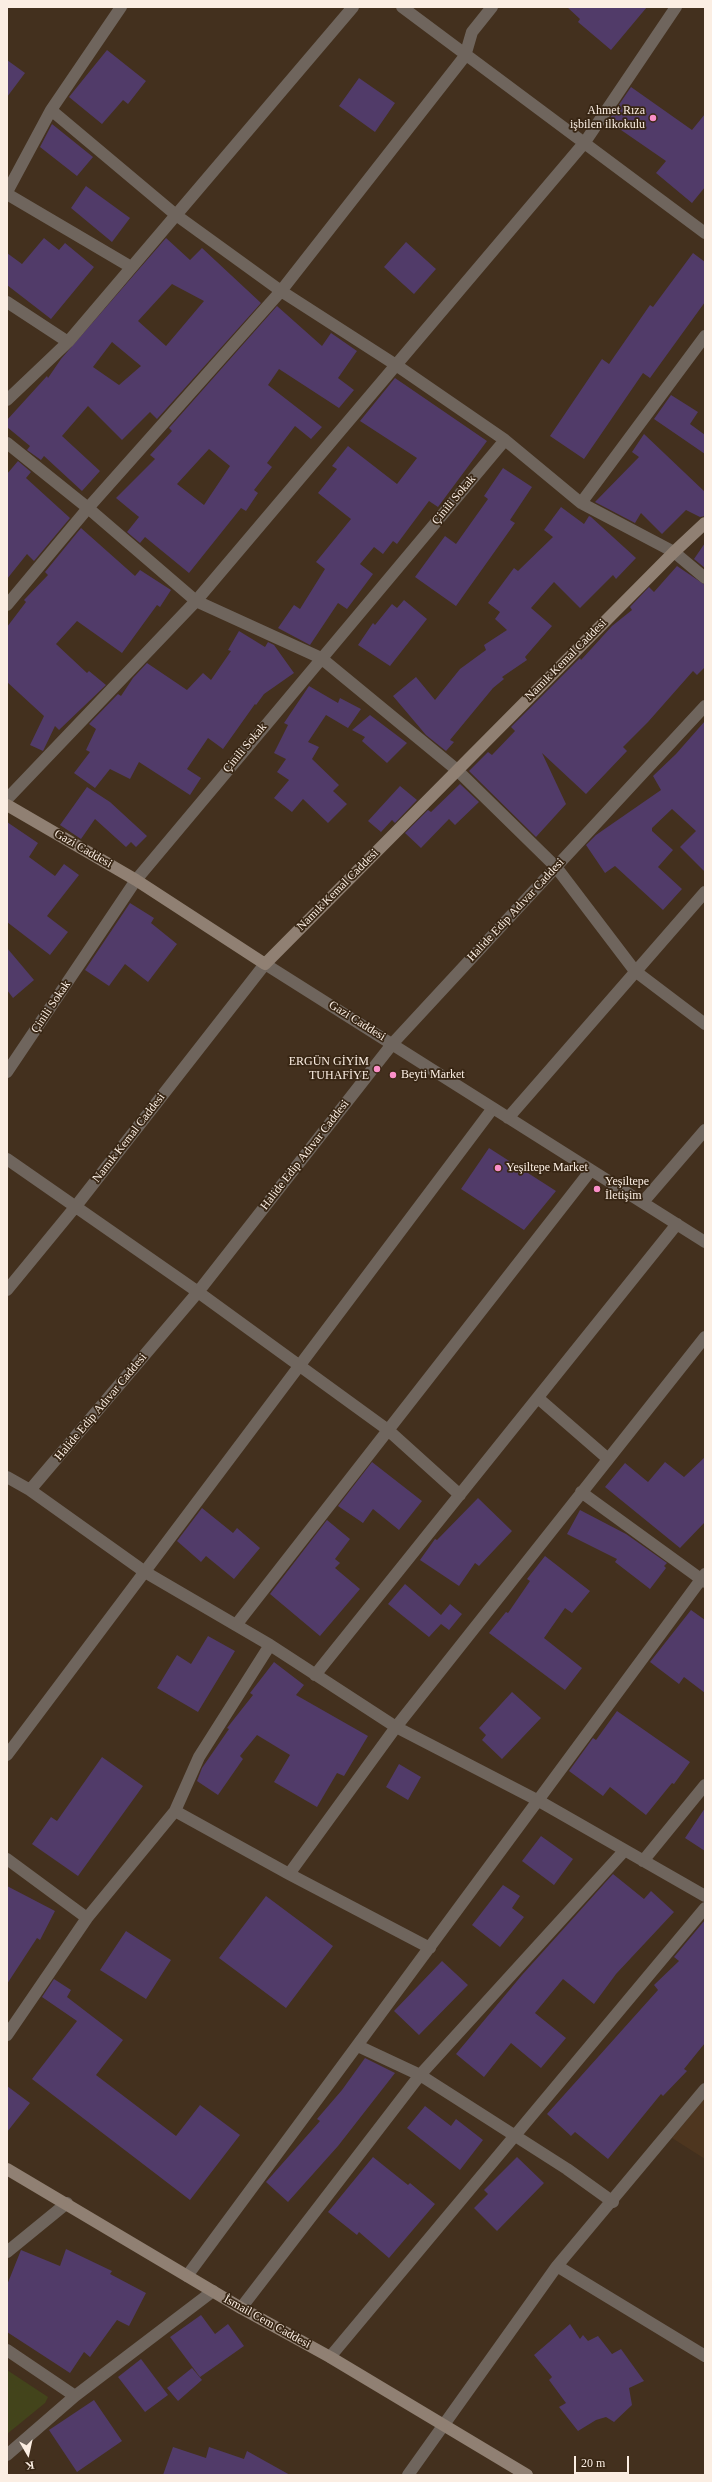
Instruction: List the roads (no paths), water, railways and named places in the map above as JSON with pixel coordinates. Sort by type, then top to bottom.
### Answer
[{"type":"street","points":[[121,7],[51,110],[7,193],[131,267]]},
{"type":"street","points":[[7,400],[68,342],[353,7]]},
{"type":"street","points":[[402,7],[465,56],[585,142],[705,233]]},
{"type":"street","points":[[7,605],[88,508],[281,291],[465,56],[472,32],[492,7]]},
{"type":"street","points":[[7,799],[196,601],[585,142],[676,7]]},
{"type":"street","points":[[51,110],[176,215],[281,291],[396,365],[505,440],[581,503],[674,552],[705,578]]},
{"type":"street","points":[[7,302],[68,342]]},
{"type":"street","points":[[581,503],[705,336]]},
{"type":"street","name":"Çinili Sokak","points":[[7,1072],[136,880],[505,440]]},
{"type":"street","points":[[7,442],[88,508],[196,601],[321,658],[457,770],[556,867],[634,971],[705,1024]]},
{"type":"street","name":"Namık Kemal Caddesi","points":[[7,1290],[76,1206],[265,964],[674,552],[705,523]]},
{"type":"street","name":"Halide Edip Adıvar Caddesi","points":[[30,1490],[198,1292],[393,1043],[705,706]]},
{"type":"street","name":"Gazi Caddesi","points":[[7,805],[136,880],[265,964],[393,1043],[508,1118],[705,1242]]},
{"type":"street","points":[[508,1118],[634,971],[705,892]]},
{"type":"street","points":[[7,1755],[493,1108]]},
{"type":"street","points":[[643,1202],[705,1130]]},
{"type":"street","points":[[7,1159],[198,1292],[388,1430],[460,1495]]},
{"type":"street","points":[[236,1625],[591,1170]]},
{"type":"street","points":[[315,1675],[677,1224]]},
{"type":"street","points":[[289,1874],[396,1727],[607,1458],[705,1337]]},
{"type":"street","points":[[538,1398],[607,1458]]},
{"type":"street","points":[[7,1477],[30,1490],[145,1572],[270,1645],[396,1727],[539,1801],[705,1896]]},
{"type":"street","points":[[187,2276],[704,1578],[581,1492]]},
{"type":"street","points":[[7,2036],[87,1918],[175,1811],[199,1757],[270,1645]]},
{"type":"street","points":[[643,1861],[705,1785]]},
{"type":"street","points":[[175,1811],[289,1874],[430,1948]]},
{"type":"street","points":[[241,2308],[420,2075],[624,1851]]},
{"type":"street","points":[[7,1859],[87,1918]]},
{"type":"street","points":[[330,2357],[705,1908]]},
{"type":"street","points":[[358,2046],[420,2075],[567,2169],[613,2202]]},
{"type":"street","points":[[408,2475],[445,2427],[557,2266],[613,2202],[705,2089]]},
{"type":"street","name":"İsmail Cem Caddesi","points":[[7,2169],[67,2203],[241,2308],[330,2357],[527,2475]]},
{"type":"street","points":[[7,2252],[67,2203]]},
{"type":"street","points":[[557,2266],[705,2356]]},
{"type":"street","points":[[7,2455],[75,2396],[213,2291]]},
{"type":"street","points":[[7,2350],[75,2396]]},
{"type":"place","name":"Ahmet Rıza işbilen ilkokulu","points":[[653,118]]},
{"type":"place","name":"ERGÜN GİYİM TUHAFİYE","points":[[377,1069]]},
{"type":"place","name":"Beyti Market","points":[[393,1075]]},
{"type":"place","name":"Yeşiltepe Market","points":[[498,1168]]},
{"type":"place","name":"Yeşiltepe İletişim","points":[[597,1189]]}]
